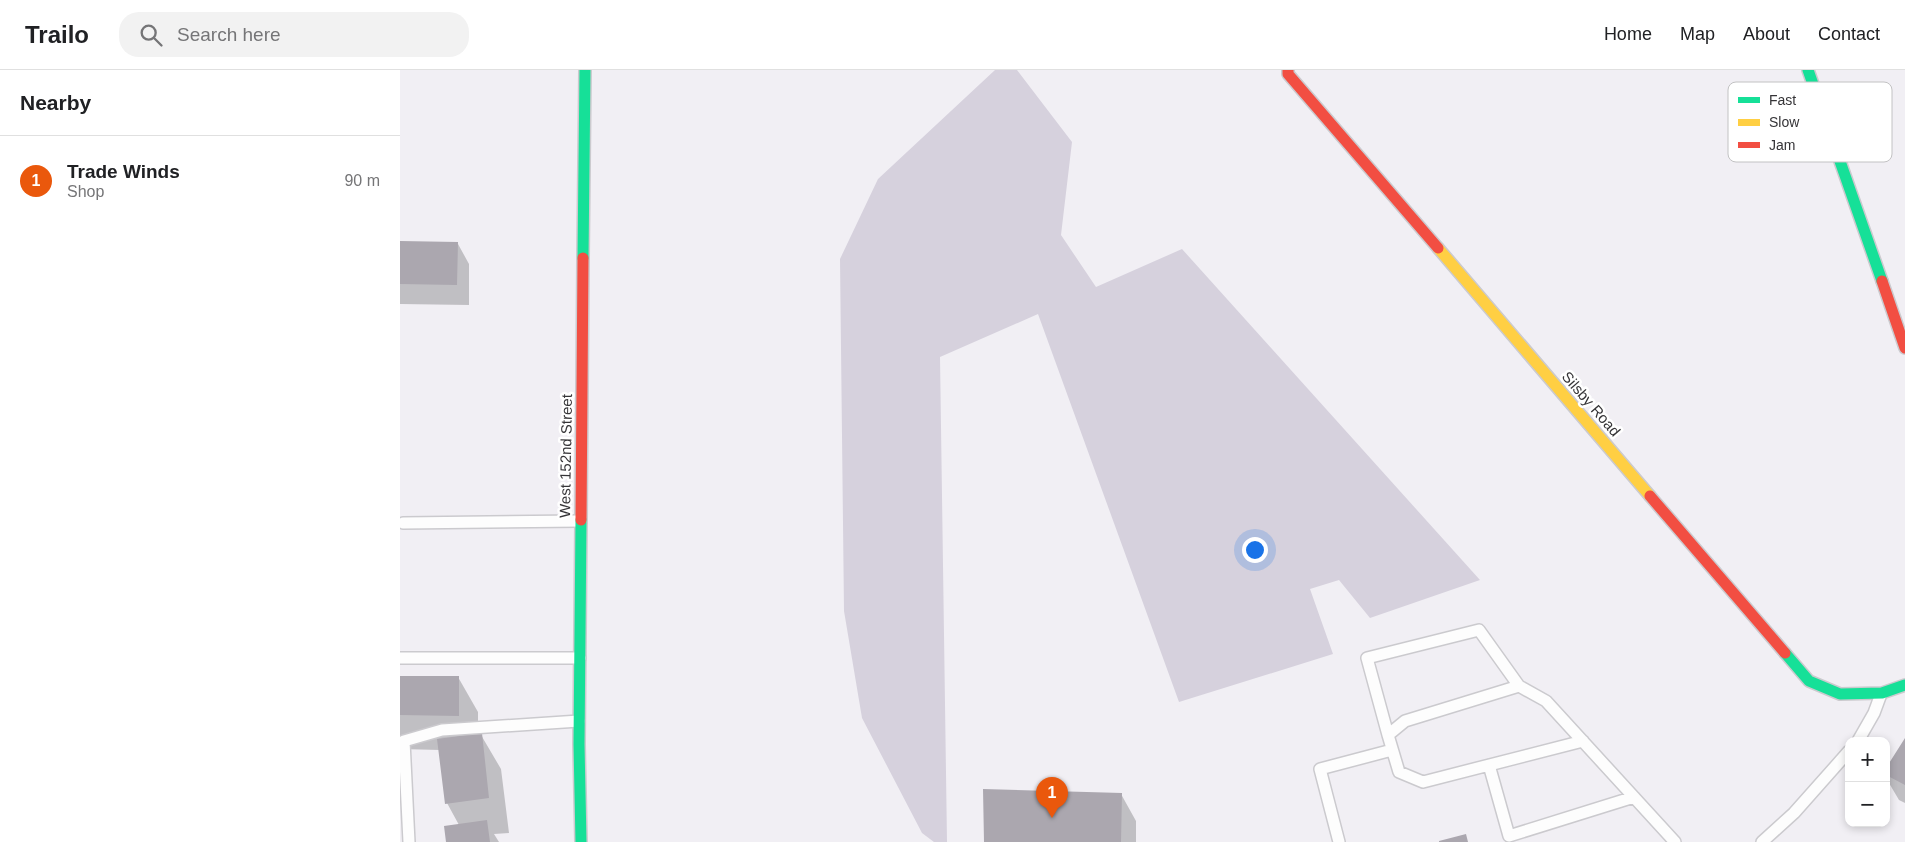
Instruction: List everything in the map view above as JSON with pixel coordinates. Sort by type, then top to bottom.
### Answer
[{"type":"street","name":"West 152nd Street","points":[[581,842],[579,721],[585,70]]},
{"type":"street","name":"Silsby Road","points":[[1288,70],[1288,74],[1294,82],[1810,681],[1840,694],[1882,693],[1905,685]]},
{"type":"street","points":[[1808,70],[1812,82]]},
{"type":"street","points":[[1840,162],[1905,348]]},
{"type":"lane","points":[[403,523],[581,521]]},
{"type":"lane","points":[[1582,741],[1423,782],[1399,772],[1367,658],[1479,630],[1519,686],[1546,701],[1675,842]]},
{"type":"lane","points":[[400,658],[580,658]]},
{"type":"lane","points":[[1388,735],[1405,721],[1519,686]]},
{"type":"lane","points":[[1860,737],[1874,713],[1882,693]]},
{"type":"lane","points":[[409,842],[404,741],[442,730],[579,721]]},
{"type":"lane","points":[[1339,842],[1320,769],[1392,750]]},
{"type":"lane","points":[[1762,842],[1794,813],[1845,756]]},
{"type":"lane","points":[[1489,765],[1509,836],[1634,797]]},
{"type":"shaded area","points":[[995,70],[1017,70],[1072,142],[1061,235],[1096,287],[1182,249],[1480,580],[1370,618],[1339,580],[1310,589],[1333,654],[1179,702],[1038,314],[940,357],[947,842],[934,842],[922,833],[862,718],[844,611],[840,259],[878,179]]},
{"type":"building","points":[[400,241],[458,242],[457,285],[400,284]]},
{"type":"building","points":[[400,676],[459,676],[459,716],[400,715]]},
{"type":"building","points":[[482,733],[489,798],[445,804],[437,739]]},
{"type":"building","points":[[1905,738],[1905,785],[1890,777],[1890,762]]},
{"type":"building","points":[[983,789],[1122,793],[1121,842],[984,842]]},
{"type":"building","points":[[487,820],[490,842],[446,842],[444,826]]},
{"type":"building","points":[[1466,834],[1468,842],[1439,842],[1439,841]]},
{"type":"traffic: fast","points":[[583,258],[585,70]]},
{"type":"traffic: fast","points":[[1808,70],[1812,82]]},
{"type":"traffic: fast","points":[[1840,162],[1882,281]]},
{"type":"traffic: fast","points":[[581,520],[579,744],[581,842]]},
{"type":"traffic: fast","points":[[1785,653],[1809,681],[1840,694],[1882,693],[1905,685]]},
{"type":"traffic: slow","points":[[1438,248],[1650,496]]},
{"type":"traffic: jam","points":[[1288,70],[1288,74],[1438,248]]},
{"type":"traffic: jam","points":[[581,520],[583,258]]},
{"type":"traffic: jam","points":[[1882,281],[1905,348]]},
{"type":"traffic: jam","points":[[1650,496],[1785,653]]},
{"type":"place","name":"Trade Winds","points":[[1052,818]]}]
